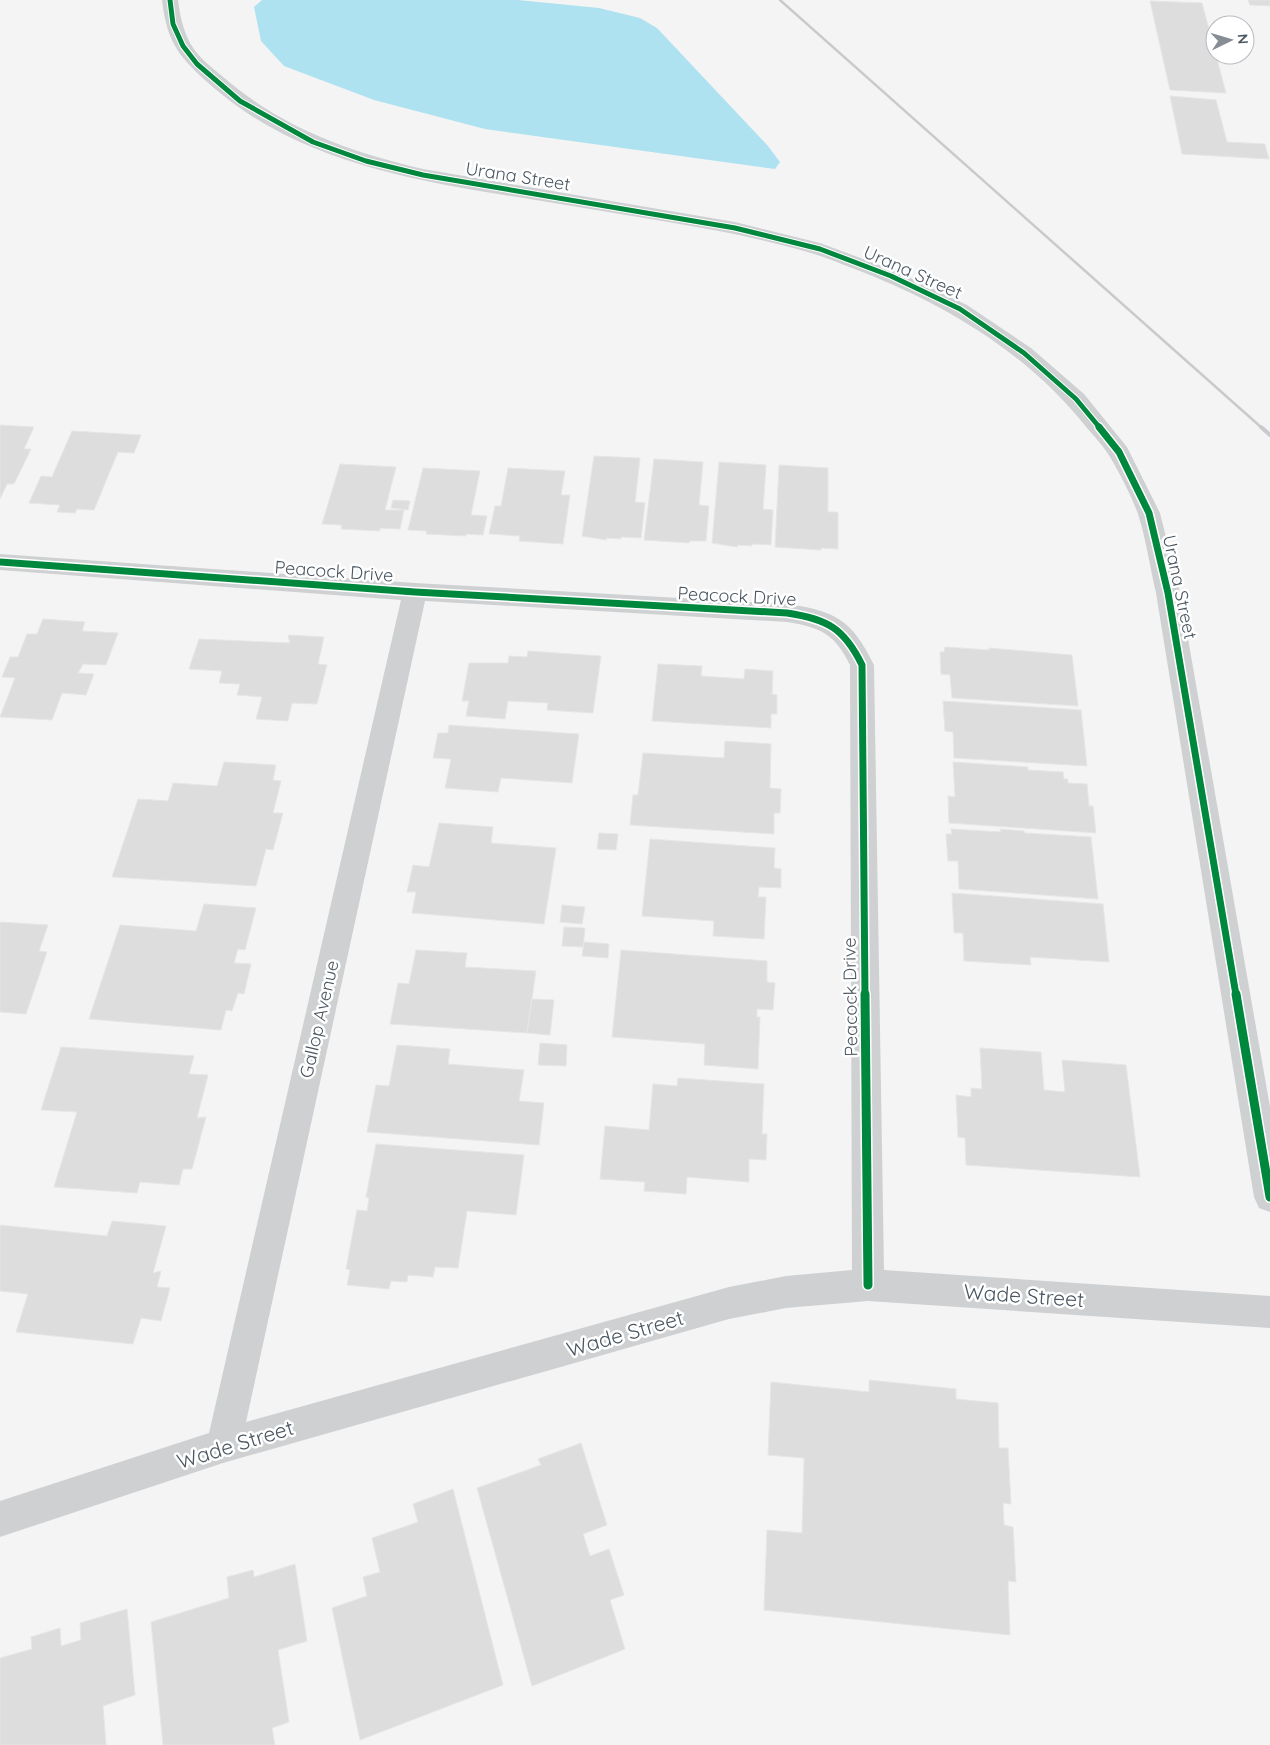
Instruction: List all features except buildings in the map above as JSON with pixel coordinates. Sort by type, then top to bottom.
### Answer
[{"type":"street","name":"Urana Street","points":[[170,0],[173,24],[183,46],[198,64],[240,101],[313,142],[366,161],[423,175],[735,228],[820,249],[891,276],[960,309],[1024,353],[1076,398],[1119,452],[1149,513],[1168,593],[1270,1197]]},
{"type":"street","name":"Peacock Drive","points":[[0,562],[415,592],[808,616],[827,622],[843,633],[853,645],[862,666],[868,1285]]},
{"type":"street","name":"Gallop Avenue","points":[[222,1446],[415,592]]},
{"type":"street","name":"Wade Street","points":[[0,1519],[222,1446],[729,1303],[786,1292],[868,1285],[1270,1312]]},
{"type":"water","points":[[262,0],[518,0],[599,8],[640,18],[657,28],[768,146],[780,162],[775,169],[485,129],[374,100],[284,66],[261,41],[254,7]]},
{"type":"railway","points":[[780,0],[1262,428]]},
{"type":"railway","points":[[1261,427],[1270,435]]},
{"type":"cycle path","points":[[170,0],[173,24],[183,46],[197,64],[240,101],[313,142],[366,161],[423,175],[735,228],[820,249],[891,276],[960,309],[1024,353],[1076,399],[1119,452],[1149,513],[1168,593],[1270,1197]]},
{"type":"cycle path","points":[[0,562],[415,592],[787,613],[814,618],[834,626],[849,641],[862,665],[868,1285]]}]
